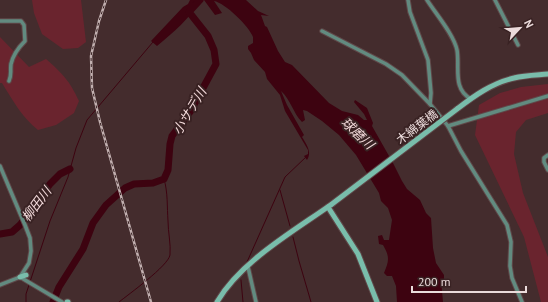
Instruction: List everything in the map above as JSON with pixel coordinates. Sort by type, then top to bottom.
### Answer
[{"type":"main road","name":"木綿葉橋","points":[[218,302],[225,290],[239,274],[288,234],[330,205],[456,109],[498,83],[514,78],[548,74]]},
{"type":"main road","points":[[330,205],[358,254],[377,302]]},
{"type":"main road","points":[[20,277],[26,275]]},
{"type":"street","points":[[408,0],[410,12],[428,60],[431,93],[430,104]]},
{"type":"street","points":[[427,0],[454,40],[458,51],[457,78],[466,96],[471,99]]},
{"type":"street","points":[[495,0],[518,45]]},
{"type":"street","points":[[0,21],[21,21],[24,25],[25,41],[16,51],[11,65],[11,75],[9,81]]},
{"type":"street","points":[[322,31],[386,64],[402,75],[430,104],[448,126],[469,164],[507,225],[511,242],[510,266],[512,278],[522,302]]},
{"type":"street","points":[[448,126],[548,96]]},
{"type":"street","points":[[548,156],[544,158],[544,162],[548,170]]},
{"type":"street","points":[[0,166],[26,225],[30,238],[31,251],[29,263],[20,277],[0,286]]},
{"type":"street","points":[[248,267],[256,302]]},
{"type":"street","points":[[20,277],[62,302]]},
{"type":"shaded area","points":[[32,0],[81,0],[86,42],[78,48],[63,49],[42,34],[34,13]]},
{"type":"shaded area","points":[[0,37],[29,67],[46,59],[61,73],[69,83],[79,101],[74,113],[56,125],[38,130],[27,120],[2,83],[0,83]]},
{"type":"shaded area","points":[[548,84],[548,113],[526,120],[516,132],[514,154],[523,193],[548,257],[548,302],[541,302],[524,237],[475,135],[479,105],[500,93],[521,87]]},
{"type":"water","points":[[190,0],[201,0],[186,19],[157,46],[151,41],[183,7],[188,4]]},
{"type":"water","name":"球磨川","points":[[204,0],[246,0],[258,11],[269,16],[261,15],[265,26],[267,27],[285,62],[292,65],[329,103],[342,111],[358,115],[364,120],[367,120],[354,102],[355,100],[367,108],[373,123],[372,126],[402,181],[407,189],[420,200],[426,213],[431,218],[433,248],[436,263],[444,275],[444,283],[441,280],[443,302],[397,302],[396,286],[392,276],[387,276],[384,273],[388,262],[388,256],[383,245],[379,244],[378,236],[382,235],[384,240],[389,240],[392,220],[388,208],[381,201],[379,193],[356,155],[339,135],[307,111],[303,110],[305,120],[302,122],[281,91],[304,135],[302,137],[309,151],[307,160],[304,156],[308,154],[308,150],[285,111],[280,95],[267,79],[265,72],[254,60],[248,49],[248,46],[253,43],[251,32],[224,6],[214,1],[222,13],[215,15]]},
{"type":"waterway","name":"小サデ川","points":[[53,302],[59,287],[83,249],[93,223],[106,205],[125,188],[134,184],[153,183],[164,179],[168,170],[172,136],[190,112],[216,64],[214,50],[208,36],[189,12],[200,0]]},
{"type":"waterway","points":[[26,302],[26,294],[50,221],[68,177],[76,148],[87,120],[153,42]]},
{"type":"waterway","points":[[247,262],[285,177],[306,157]]},
{"type":"waterway","name":"柳田川","points":[[0,234],[12,232],[20,225],[50,184],[60,174],[70,169]]},
{"type":"waterway","points":[[119,302],[156,273],[168,260],[170,255],[167,194],[164,179]]},
{"type":"waterway","points":[[280,190],[290,226]]},
{"type":"waterway","points":[[293,237],[311,302]]},
{"type":"waterway","points":[[241,280],[243,302]]},
{"type":"railway","points":[[106,0],[99,21],[91,56],[92,88],[100,122],[151,302]]}]
